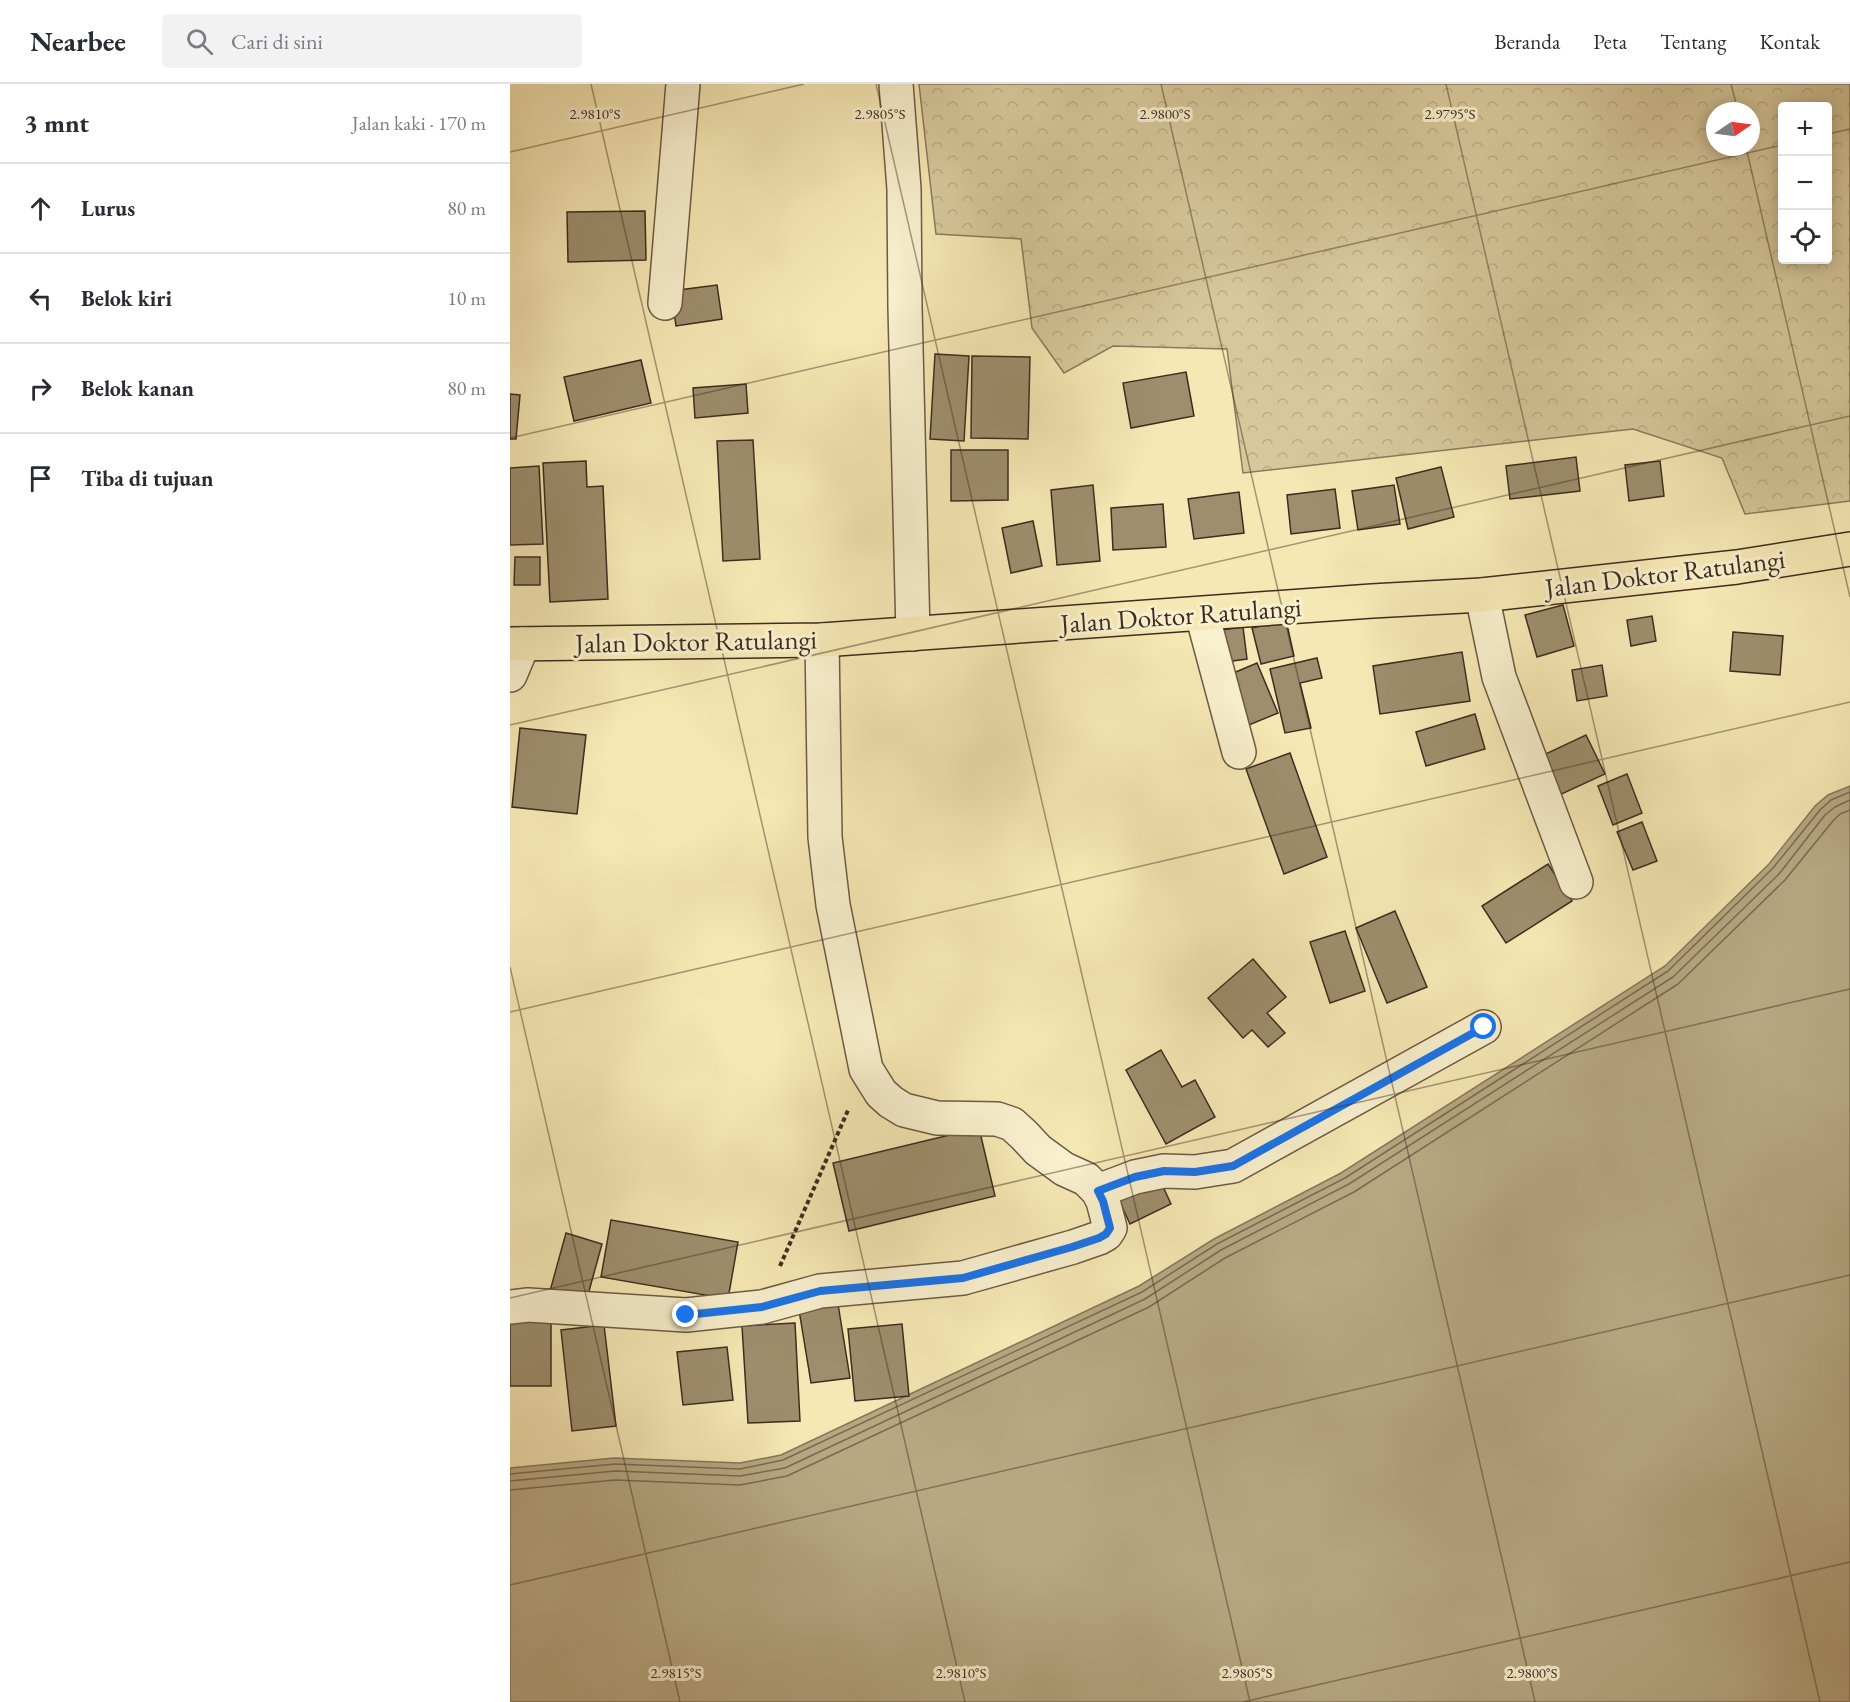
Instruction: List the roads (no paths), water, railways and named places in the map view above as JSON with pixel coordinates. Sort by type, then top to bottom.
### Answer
[{"type":"highway","name":"Jalan Doktor Ratulangi","points":[[517,644],[822,640],[1360,601],[1482,595],[1737,567],[1850,549]]},
{"type":"street","points":[[665,303],[683,84]]},
{"type":"street","points":[[896,84],[904,189],[905,330],[913,634]]},
{"type":"street","points":[[1482,595],[1499,677],[1576,882]]},
{"type":"street","points":[[1202,614],[1239,752]]},
{"type":"street","points":[[510,1307],[528,1305],[686,1315],[762,1307],[820,1291],[963,1278],[1099,1238],[1110,1228],[1098,1191],[1086,1179],[1064,1168],[1038,1150],[1012,1124],[997,1119],[937,1118],[904,1110],[881,1093],[867,1069],[833,905],[825,837],[822,640]]},
{"type":"street","points":[[510,675],[517,644]]},
{"type":"street","points":[[1098,1191],[1135,1177],[1164,1171],[1195,1172],[1233,1166],[1484,1027]]},
{"type":"water","points":[[1850,786],[1850,1702],[510,1702],[510,1468],[614,1458],[740,1463],[781,1455],[1139,1286],[1214,1239],[1341,1173],[1665,966],[1769,864],[1815,806],[1828,795]]}]
